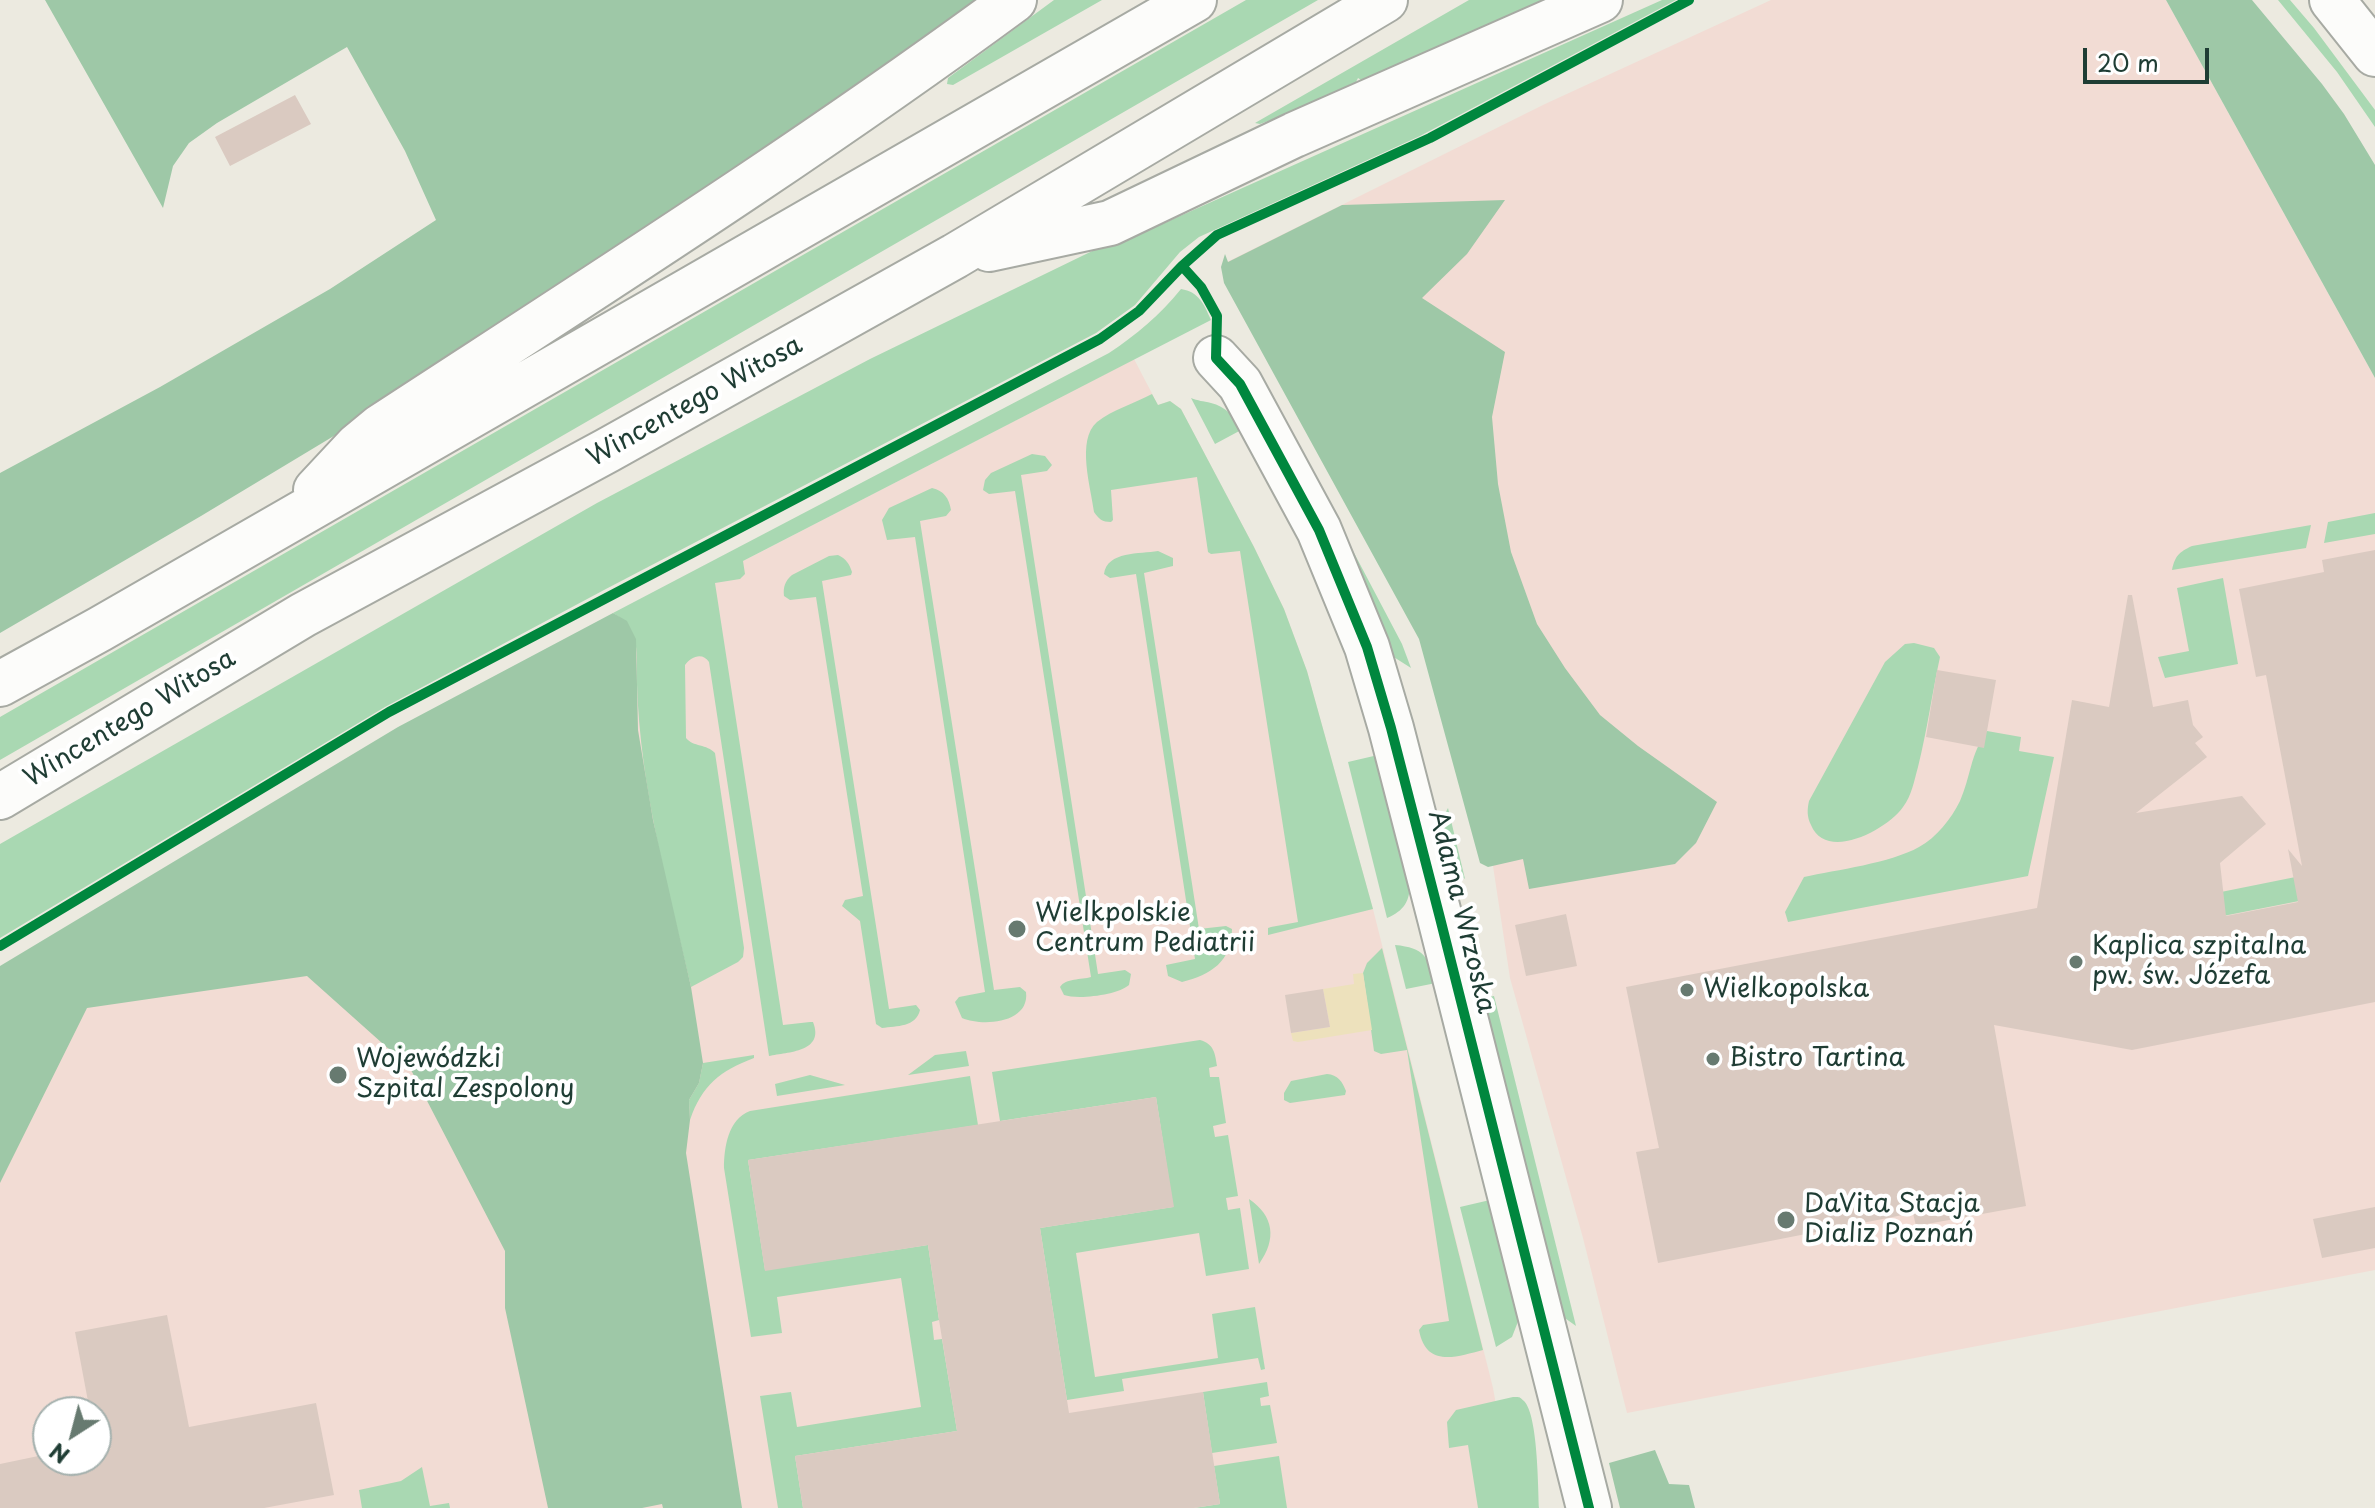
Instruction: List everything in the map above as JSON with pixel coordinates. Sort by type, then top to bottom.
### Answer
[{"type":"main road","points":[[284,523],[357,446],[380,427],[810,145],[1014,0]]},
{"type":"main road","points":[[0,684],[1194,0]]},
{"type":"main road","name":"Wincentego Witosa","points":[[0,797],[303,615],[608,450],[955,256],[1385,0]]},
{"type":"main road","points":[[955,256],[1110,223],[1294,135],[1600,0]]},
{"type":"main road","points":[[2332,0],[2375,54]]},
{"type":"main road","name":"Adama Wrzoska","points":[[1216,358],[1240,384],[1312,517],[1367,647],[1425,859],[1589,1508]]},
{"type":"shaded area","points":[[1771,0],[2166,0],[2375,378],[2375,1270],[1627,1413],[1583,1238],[1510,978],[1493,866],[1436,649],[1227,262],[1545,104]]},
{"type":"shaded area","name":"Wielkpolskie Centrum Pediatrii","points":[[1134,359],[1158,405],[1170,401],[1181,409],[1284,609],[1307,671],[1373,909],[1493,1388],[1515,1508],[0,1508],[0,998],[616,621],[627,621]]},
{"type":"green space","points":[[45,0],[979,0],[812,121],[372,413],[0,633],[0,473],[160,387],[330,289],[436,220],[405,151],[347,47],[217,123],[189,143],[173,166],[163,208]]},
{"type":"green space","points":[[1054,0],[1102,0],[953,85],[947,84],[948,78]]},
{"type":"green space","points":[[1246,0],[1318,0],[0,760],[0,717]]},
{"type":"green space","points":[[1469,0],[1543,0],[1361,80],[1358,78],[1356,82],[1271,120],[1255,123]]},
{"type":"green space","points":[[1662,0],[1676,0],[1420,136],[1199,237],[1180,252],[1135,305],[1096,333],[385,707],[0,938],[0,844],[597,503],[870,359],[1119,238],[1122,242]]},
{"type":"green space","points":[[2166,0],[2252,0],[2322,84],[2375,165],[2375,378]]},
{"type":"green space","points":[[2278,0],[2290,0],[2314,28],[2375,110],[2375,127],[2337,72]]},
{"type":"green space","points":[[1505,200],[1467,254],[1422,298],[1505,352],[1492,417],[1498,484],[1511,552],[1537,624],[1600,715],[1717,802],[1696,843],[1675,864],[1529,889],[1523,859],[1488,867],[1480,863],[1419,639],[1224,283],[1221,267],[1225,254],[1228,262],[1342,205]]},
{"type":"green space","points":[[1181,289],[1197,296],[1211,320],[743,561],[745,574],[740,579],[715,583],[783,1025],[813,1022],[815,1032],[814,1039],[803,1049],[769,1056],[709,662],[697,656],[685,665],[686,738],[715,753],[744,948],[743,957],[738,962],[691,987],[649,799],[639,722],[636,643],[629,627],[613,613],[1109,353],[1147,324]]},
{"type":"green space","points":[[1152,394],[1158,405],[1170,401],[1181,409],[1284,609],[1307,671],[1373,909],[1268,935],[1268,928],[1298,922],[1240,551],[1208,552],[1197,477],[1111,490],[1113,520],[1103,521],[1094,512],[1086,465],[1087,440],[1091,430],[1110,414]]},
{"type":"green space","points":[[1191,398],[1221,407],[1243,429],[1215,444]]},
{"type":"green space","points":[[1032,454],[1045,456],[1052,465],[1047,471],[1021,475],[1098,974],[1125,970],[1131,974],[1129,985],[1124,989],[1098,996],[1064,995],[1060,987],[1070,981],[1091,977],[1015,491],[989,494],[983,490],[985,480],[991,473]]},
{"type":"green space","points":[[932,488],[945,496],[951,510],[946,516],[920,521],[994,990],[1020,987],[1026,992],[1021,1010],[993,1022],[962,1018],[955,1002],[959,997],[985,992],[915,537],[887,540],[882,520],[889,508]]},
{"type":"green space","points":[[2375,513],[2375,534],[2324,543],[2328,522]]},
{"type":"green space","points":[[2311,525],[2306,548],[2172,570],[2178,555],[2192,546]]},
{"type":"green space","points":[[1158,551],[1173,558],[1173,566],[1144,573],[1199,929],[1226,926],[1232,929],[1228,950],[1218,965],[1211,971],[1182,982],[1168,976],[1166,965],[1195,959],[1136,574],[1110,578],[1104,574],[1106,567],[1118,557]]},
{"type":"green space","points":[[1353,551],[1402,644],[1411,668],[1389,654],[1350,552]]},
{"type":"green space","points":[[838,555],[848,564],[851,575],[822,581],[889,1009],[916,1005],[920,1010],[914,1020],[900,1026],[882,1028],[876,1024],[860,921],[842,906],[845,900],[863,896],[816,597],[790,600],[784,596],[785,584],[792,575],[829,556]]},
{"type":"green space","points":[[2223,578],[2238,664],[2165,678],[2158,657],[2189,651],[2177,588]]},
{"type":"green space","points":[[613,613],[627,621],[636,639],[638,730],[653,820],[691,987],[703,1063],[699,1083],[689,1100],[686,1153],[742,1508],[663,1508],[662,1504],[642,1508],[548,1508],[505,1308],[505,1251],[410,1068],[307,976],[87,1008],[0,1183],[0,966],[398,727]]},
{"type":"green space","points":[[1905,644],[1934,648],[1940,657],[1909,798],[1895,816],[1871,833],[1842,842],[1829,841],[1819,836],[1811,825],[1809,801],[1885,662]]},
{"type":"green space","points":[[1987,731],[2021,737],[2019,751],[2054,757],[2028,876],[1788,922],[1785,912],[1804,877],[1907,853],[1938,833],[1960,801],[1977,749]]},
{"type":"green space","points":[[1378,755],[1410,883],[1405,905],[1387,918],[1348,762]]},
{"type":"green space","points":[[1448,808],[1465,879],[1446,863],[1437,829]]},
{"type":"green space","points":[[2375,861],[2375,886],[2223,916],[2221,892]]},
{"type":"green space","points":[[1395,945],[1419,951],[1430,966],[1436,983],[1406,989]]},
{"type":"green space","points":[[1382,948],[1483,1350],[1453,1357],[1435,1355],[1428,1350],[1419,1330],[1423,1325],[1449,1321],[1407,1050],[1381,1054],[1374,1051],[1363,973],[1367,963]]},
{"type":"green space","points":[[1494,996],[1576,1326],[1562,1316],[1480,999]]},
{"type":"green space","points":[[1200,1040],[1213,1050],[1217,1066],[1209,1068],[1210,1077],[1219,1077],[1226,1123],[1213,1126],[1215,1137],[1228,1135],[1238,1196],[1226,1198],[1228,1210],[1240,1208],[1249,1269],[1206,1276],[1199,1233],[1076,1253],[1095,1377],[1218,1358],[1212,1314],[1255,1307],[1265,1369],[1261,1370],[1258,1358],[1122,1379],[1124,1391],[1067,1400],[1040,1228],[1173,1207],[1156,1097],[1000,1121],[992,1072]]},
{"type":"green space","points":[[966,1051],[969,1066],[908,1075],[935,1055]]},
{"type":"green space","points":[[754,1055],[754,1058],[722,1074],[707,1088],[690,1120],[689,1100],[699,1083],[703,1063]]},
{"type":"green space","points":[[1327,1074],[1339,1079],[1345,1095],[1290,1103],[1284,1100],[1284,1093],[1291,1081]]},
{"type":"green space","points":[[810,1075],[845,1085],[777,1096],[775,1084]]},
{"type":"green space","points":[[970,1076],[978,1125],[748,1160],[765,1270],[928,1245],[939,1320],[932,1322],[934,1340],[942,1339],[957,1431],[795,1456],[803,1508],[778,1508],[760,1396],[791,1392],[797,1427],[921,1407],[901,1278],[777,1297],[782,1333],[751,1337],[724,1168],[726,1143],[732,1127],[750,1111]]},
{"type":"green space","points":[[1249,1199],[1264,1213],[1270,1228],[1269,1246],[1259,1264]]},
{"type":"green space","points":[[1490,1200],[1519,1319],[1512,1337],[1496,1347],[1460,1207]]},
{"type":"green space","points":[[1267,1382],[1269,1396],[1260,1398],[1261,1406],[1270,1405],[1277,1443],[1212,1453],[1203,1392]]},
{"type":"green space","points":[[1513,1397],[1524,1401],[1532,1421],[1539,1508],[1478,1508],[1468,1445],[1449,1448],[1447,1422],[1456,1410]]},
{"type":"green space","points":[[1655,1450],[1669,1484],[1689,1485],[1695,1508],[1620,1508],[1609,1463]]},
{"type":"green space","points":[[1279,1456],[1287,1508],[1194,1508],[1220,1504],[1214,1466]]},
{"type":"green space","points":[[422,1467],[430,1506],[449,1503],[450,1508],[362,1508],[359,1490],[401,1481]]},
{"type":"sand","points":[[1363,973],[1372,1030],[1293,1041],[1291,1033],[1330,1027],[1323,989],[1354,984],[1353,974]]},
{"type":"building","points":[[295,95],[311,124],[230,166],[215,137]]},
{"type":"building","points":[[2375,550],[2375,1002],[2132,1050],[1994,1025],[2026,1206],[1916,1226],[1913,1213],[1658,1263],[1636,1152],[1659,1148],[1626,987],[2037,908],[2072,700],[2109,707],[2128,595],[2132,595],[2153,707],[2188,700],[2193,725],[2203,737],[2195,743],[2207,757],[2136,813],[2242,796],[2266,824],[2220,863],[2226,916],[2298,902],[2288,849],[2302,866],[2266,675],[2256,677],[2239,589],[2324,572],[2322,560]]},
{"type":"building","points":[[1937,670],[1996,680],[1984,748],[1926,737]]},
{"type":"building","points":[[1566,914],[1577,966],[1526,976],[1515,925]]},
{"type":"building","points":[[1323,989],[1330,1027],[1291,1033],[1285,995]]},
{"type":"building","points":[[1156,1097],[1174,1207],[1040,1228],[1069,1413],[1203,1392],[1220,1504],[1194,1508],[803,1508],[795,1456],[957,1431],[928,1245],[765,1271],[748,1160]]},
{"type":"building","points":[[2375,1207],[2375,1248],[2322,1258],[2313,1219]]},
{"type":"building","points":[[167,1315],[189,1427],[316,1403],[334,1495],[264,1508],[0,1508],[0,1464],[32,1457],[32,1476],[112,1476],[112,1396],[87,1396],[75,1332]]},
{"type":"cycle path","points":[[0,946],[389,712],[1100,339],[1139,311],[1217,235],[1430,138],[1689,0]]},
{"type":"cycle path","points":[[1182,266],[1201,287],[1217,316],[1216,358],[1240,384],[1319,530],[1367,647],[1440,918],[1589,1508]]},
{"type":"place","name":"Wielkpolskie Centrum Pediatrii","points":[[1017,929]]},
{"type":"place","name":"Kaplica szpitalna pw. św. Józefa","points":[[2076,962]]},
{"type":"place","name":"Wielkopolska","points":[[1687,990]]},
{"type":"place","name":"Bistro Tartina","points":[[1713,1059]]},
{"type":"place","name":"Wojewódzki Szpital Zespolony","points":[[338,1075]]},
{"type":"place","name":"DaVita Stacja Dializ Poznań","points":[[1786,1220]]}]
